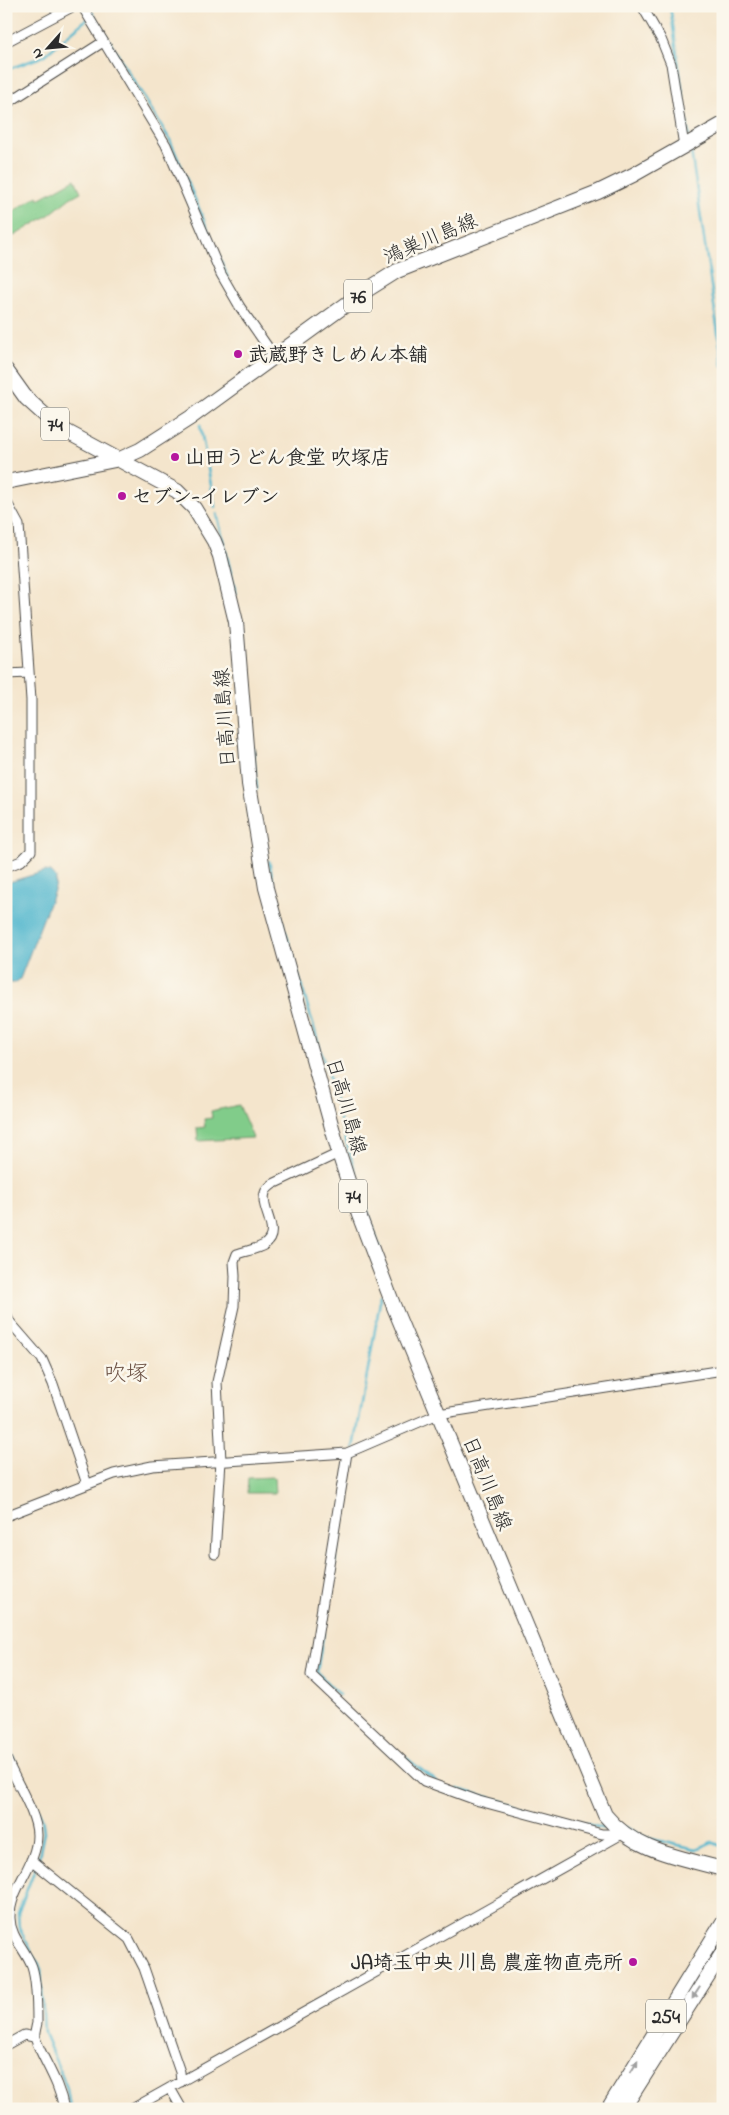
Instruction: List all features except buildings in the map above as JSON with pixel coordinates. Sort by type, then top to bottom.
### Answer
[{"type":"main road","name":"鴻巣川島線","points":[[6,482],[120,459],[140,450],[173,430],[362,293],[397,271],[598,192],[723,124]]},
{"type":"main road","name":"日高川島線","points":[[6,370],[26,398],[42,415],[58,427],[177,491],[205,522],[220,556],[236,622],[249,784],[266,888],[339,1153],[359,1215],[438,1414],[579,1757],[605,1815],[622,1834],[656,1850],[723,1868]]},
{"type":"main road","name":"254","points":[[608,2109],[723,1922]]},
{"type":"main road","name":"254","points":[[623,2109],[723,1952]]},
{"type":"street","points":[[6,42],[74,6]]},
{"type":"street","points":[[82,6],[166,144],[226,282],[254,330],[274,356]]},
{"type":"street","points":[[642,6],[661,39],[671,64],[684,146]]},
{"type":"street","points":[[6,104],[103,42]]},
{"type":"street","points":[[6,500],[19,524],[31,700],[30,850],[21,861],[6,867]]},
{"type":"street","points":[[6,674],[28,673]]},
{"type":"street","points":[[215,1554],[221,1461],[217,1382],[234,1306],[236,1276],[234,1262],[238,1254],[263,1245],[270,1239],[272,1232],[265,1192],[273,1184],[339,1153]]},
{"type":"street","points":[[6,1314],[9,1321],[42,1359],[53,1384],[87,1484]]},
{"type":"street","points":[[6,1516],[130,1469],[221,1461],[347,1454],[438,1414],[723,1370]]},
{"type":"street","points":[[347,1454],[311,1676],[424,1781],[479,1801],[602,1834],[622,1834]]},
{"type":"street","points":[[6,1758],[19,1789],[32,1811],[37,1835],[31,1860],[12,1904],[10,1918],[15,1936],[32,1968],[36,2024],[34,2037],[56,2081],[64,2109]]},
{"type":"street","points":[[132,2109],[622,1834]]},
{"type":"street","points":[[31,1860],[129,1939],[144,1968],[180,2072],[181,2082]]},
{"type":"street","points":[[6,2045],[24,2035],[34,2037]]},
{"type":"street","points":[[170,2088],[182,2109]]},
{"type":"green space","points":[[75,179],[81,192],[70,198],[49,215],[14,236],[6,229],[6,216],[37,196],[39,199]]},
{"type":"green space","points":[[239,1105],[253,1138],[198,1141],[197,1128],[205,1127],[204,1119],[212,1118],[211,1111]]},
{"type":"green space","points":[[274,1477],[275,1493],[247,1493],[248,1478]]},
{"type":"water","points":[[46,871],[52,873],[56,878],[55,888],[20,979],[15,983],[6,983],[6,883]]},
{"type":"waterway","points":[[88,6],[170,140],[228,277]]},
{"type":"waterway","points":[[670,6],[689,136]]},
{"type":"waterway","points":[[6,70],[44,56],[88,18]]},
{"type":"waterway","points":[[691,151],[723,366]]},
{"type":"waterway","points":[[200,425],[215,507]]},
{"type":"waterway","points":[[217,514],[236,594]]},
{"type":"waterway","points":[[244,637],[249,692]]},
{"type":"waterway","points":[[250,703],[251,725]]},
{"type":"waterway","points":[[253,748],[257,789]]},
{"type":"waterway","points":[[269,861],[279,909],[345,1138],[380,1250]]},
{"type":"waterway","points":[[354,1448],[381,1296]]},
{"type":"waterway","points":[[339,1695],[317,1672],[353,1453]]},
{"type":"waterway","points":[[6,1740],[25,1787],[42,1818],[44,1832],[38,1861]]},
{"type":"waterway","points":[[405,1757],[436,1781]]},
{"type":"waterway","points":[[458,1789],[601,1828],[610,1828]]},
{"type":"waterway","points":[[625,1827],[647,1838],[696,1849],[712,1842],[723,1847]]},
{"type":"waterway","points":[[36,1866],[18,1913],[19,1928],[41,1969],[44,2033],[67,2088],[70,2109]]},
{"type":"place","name":"武蔵野きしめん本舗","points":[[238,354]]},
{"type":"place","name":"山田うどん食堂 吹塚店","points":[[175,457]]},
{"type":"place","name":"セブン-イレブン","points":[[122,496]]},
{"type":"place","name":"JA埼玉中央 川島 農産物直売所","points":[[633,1962]]},
{"type":"district","name":"吹塚","points":[[126,1372]]}]
